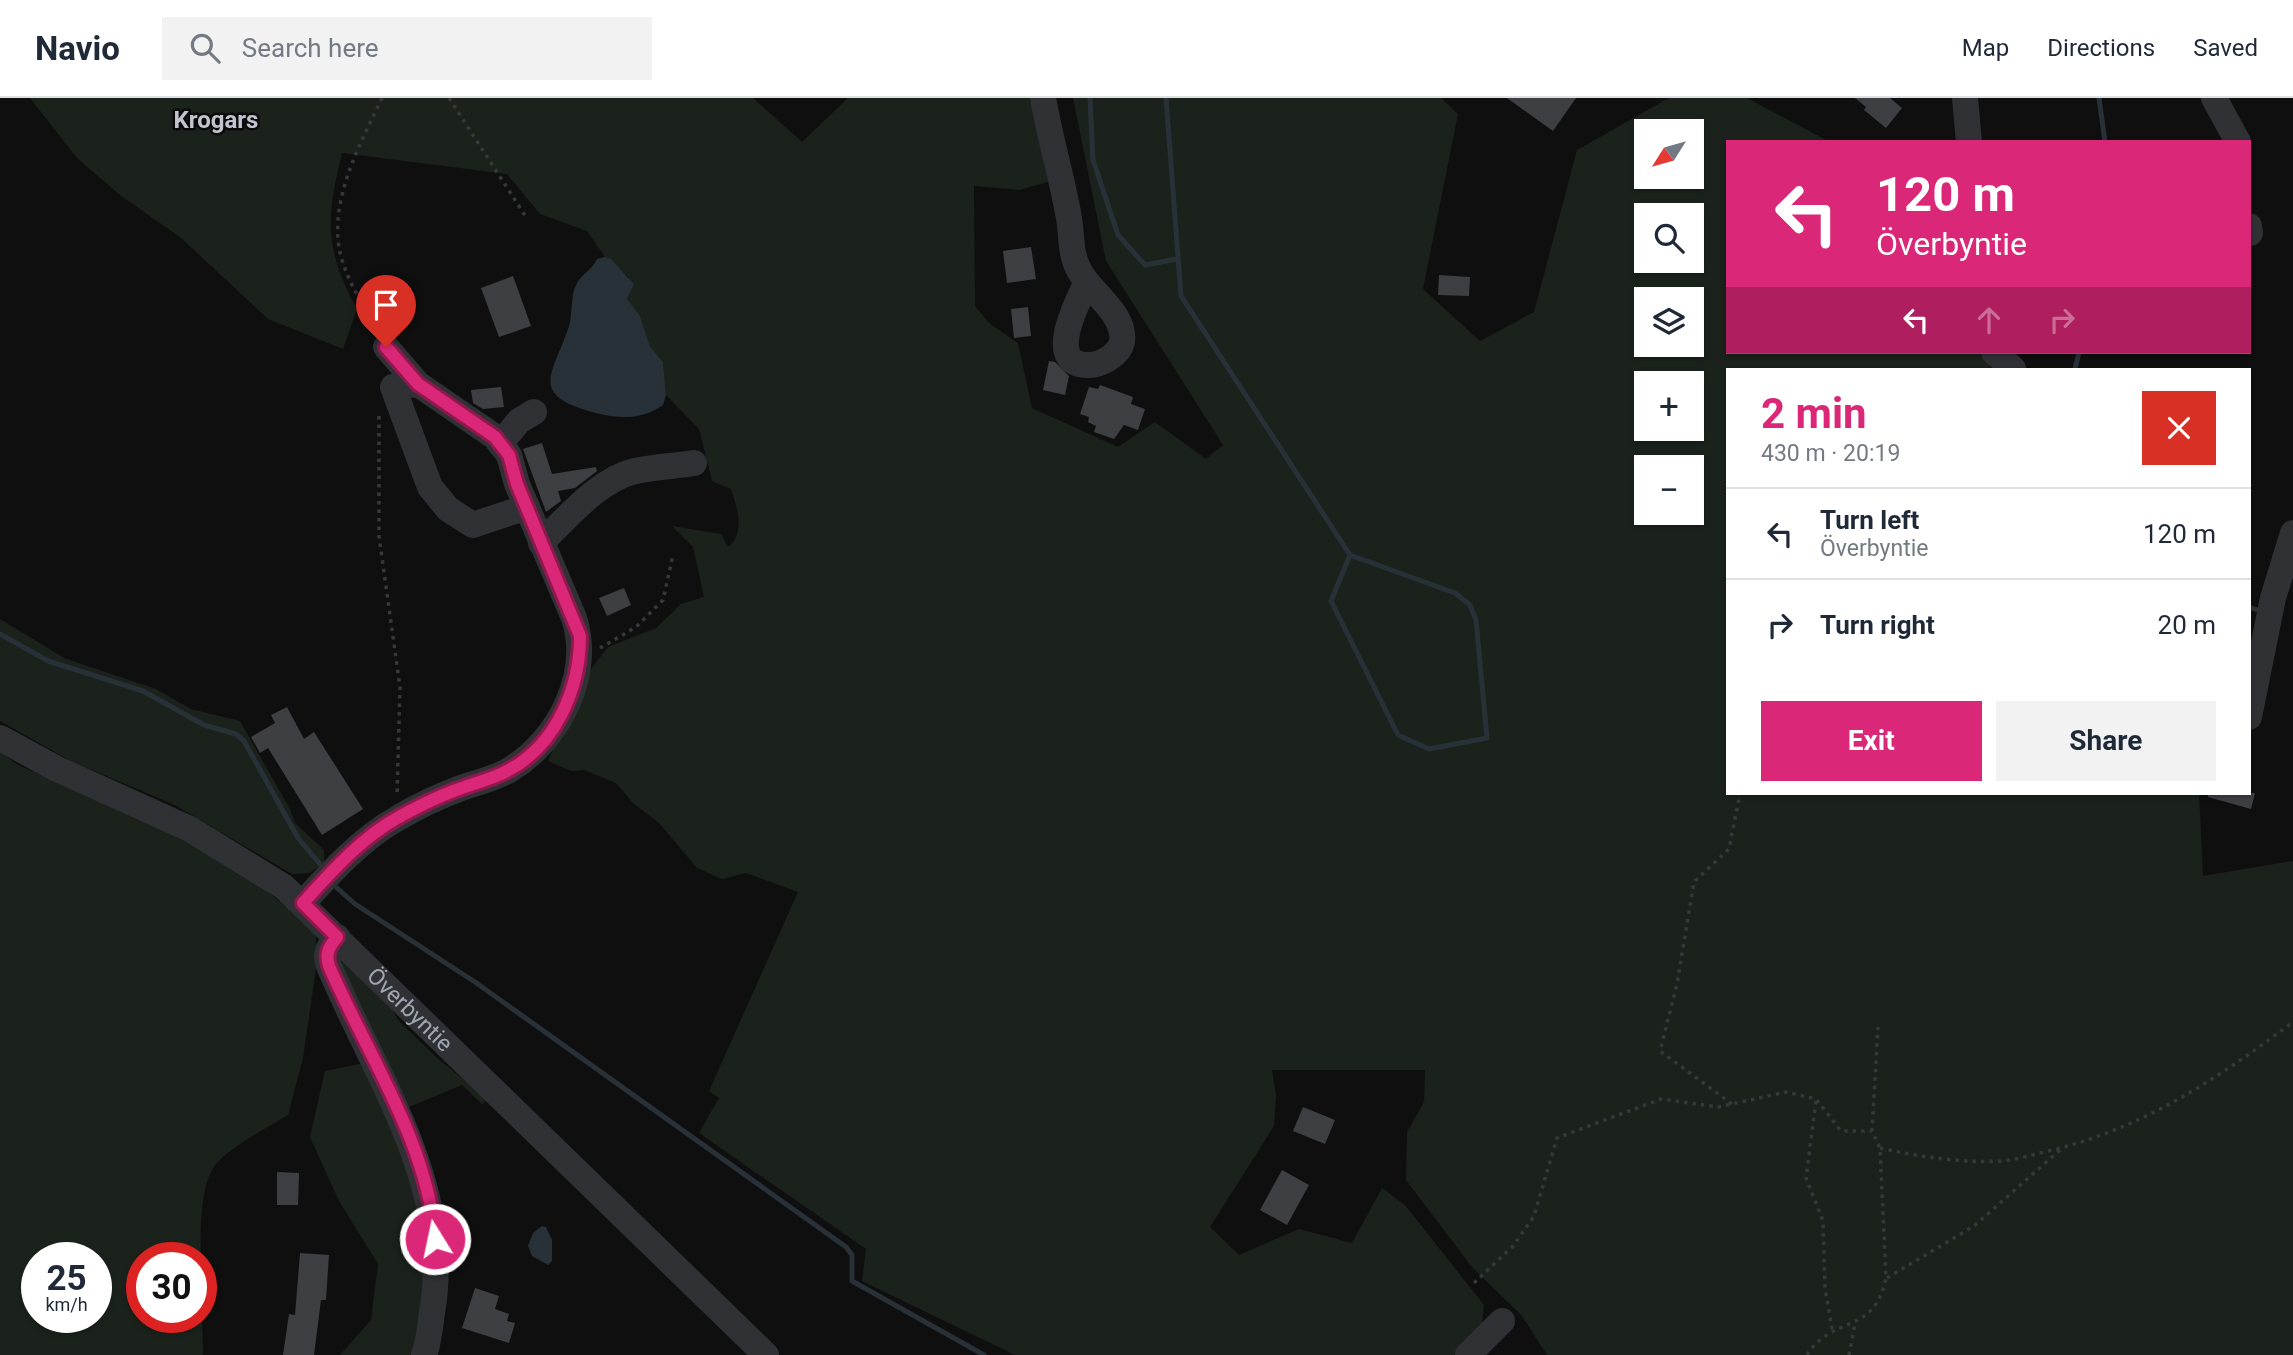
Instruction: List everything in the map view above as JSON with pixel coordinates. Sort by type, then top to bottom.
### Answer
[{"type":"street","points":[[1043,98],[1069,220],[1074,260],[1087,282]]},
{"type":"street","points":[[1965,98],[1969,140]]},
{"type":"street","points":[[2214,98],[2237,140]]},
{"type":"street","points":[[386,347],[397,392],[430,487],[447,509],[473,525],[527,507]]},
{"type":"street","points":[[1996,354],[2012,368]]},
{"type":"street","points":[[303,903],[357,848],[396,818],[461,788],[498,775],[526,759],[555,726],[565,707],[580,660],[580,636],[574,618],[541,543],[509,455],[473,421],[397,392]]},
{"type":"street","points":[[500,444],[519,421],[534,412]]},
{"type":"street","points":[[541,543],[583,503],[633,471],[694,463]]},
{"type":"street","points":[[2251,707],[2276,587],[2293,533]]},
{"type":"street","name":"Överbyntie","points":[[0,738],[55,768],[190,829],[262,871],[303,903],[766,1355]]},
{"type":"street","points":[[337,937],[328,948],[326,957],[329,966],[411,1143],[434,1224],[437,1284],[424,1355]]},
{"type":"street","points":[[1468,1355],[1502,1321]]},
{"type":"path","points":[[382,98],[347,180],[340,213],[339,247],[354,291],[386,347]]},
{"type":"path","points":[[449,98],[526,217]]},
{"type":"path","points":[[396,818],[400,687],[379,536],[397,392]]},
{"type":"path","points":[[580,660],[636,627],[663,600],[673,555]]},
{"type":"path","points":[[1732,1104],[1660,1051],[1677,984],[1694,882],[1729,849],[1740,795]]},
{"type":"path","points":[[1880,1147],[1931,1159],[2004,1161],[2062,1148],[2163,1110],[2220,1076],[2293,1022]]},
{"type":"path","points":[[1807,1355],[1832,1329],[1855,1324],[1882,1299],[1886,1278],[1880,1147],[1872,1131],[1878,1027]]},
{"type":"path","points":[[1474,1283],[1513,1246],[1534,1216],[1557,1138],[1661,1100],[1718,1107],[1786,1092],[1816,1099],[1841,1131],[1872,1131]]},
{"type":"path","points":[[1816,1099],[1806,1178],[1823,1221],[1825,1288],[1832,1329]]},
{"type":"path","points":[[1886,1278],[1974,1226],[2062,1148]]},
{"type":"path","points":[[1849,1355],[1855,1324]]},
{"type":"shaded area","points":[[30,98],[753,98],[802,142],[848,98],[1035,98],[1051,181],[1020,190],[974,186],[975,306],[990,324],[1018,343],[1032,408],[1118,447],[1155,422],[1206,459],[1223,445],[1106,261],[1073,98],[1441,98],[1458,114],[1423,289],[1480,341],[1534,312],[1577,150],[1669,98],[1747,98],[1826,140],[1726,140],[1726,354],[1980,354],[1991,368],[1726,368],[1726,795],[2199,795],[2203,876],[2293,861],[2293,1355],[1547,1355],[1522,1316],[1471,1266],[1406,1180],[1407,1132],[1424,1102],[1425,1070],[1272,1070],[1276,1095],[1274,1126],[1210,1227],[1239,1255],[1299,1229],[1352,1243],[1382,1188],[1405,1205],[1484,1305],[1482,1326],[1461,1355],[1015,1355],[862,1281],[866,1249],[699,1133],[719,1098],[709,1091],[798,892],[746,873],[722,879],[697,868],[659,823],[633,803],[616,783],[584,770],[571,771],[548,761],[588,673],[608,647],[656,628],[681,604],[704,597],[693,547],[672,526],[721,534],[728,547],[737,535],[739,520],[731,489],[712,481],[699,429],[666,395],[663,362],[650,346],[640,316],[626,299],[629,277],[605,257],[587,231],[540,214],[507,174],[342,153],[333,196],[331,233],[338,268],[357,309],[343,349],[268,319],[180,237],[121,196],[77,158]]},
{"type":"shaded area","points":[[597,259],[611,259],[634,284],[627,299],[640,316],[650,346],[663,362],[666,395],[663,405],[639,416],[596,413],[574,406],[560,398],[553,390],[552,369],[569,326],[573,293],[577,283]]},
{"type":"shaded area","points":[[0,619],[66,659],[156,689],[191,709],[240,721],[290,809],[295,823],[324,850],[324,864],[309,873],[292,874],[175,805],[71,761],[0,721]]},
{"type":"shaded area","points":[[0,752],[18,765],[137,817],[214,856],[284,905],[316,935],[317,962],[303,1058],[288,1115],[236,1147],[213,1168],[203,1200],[201,1242],[126,1242],[126,1333],[202,1333],[203,1355],[0,1355]]},
{"type":"shaded area","points":[[343,961],[383,995],[399,1021],[437,1058],[486,1098],[483,1105],[462,1085],[409,1107],[339,974]]},
{"type":"shaded area","points":[[364,1063],[409,1168],[424,1224],[428,1280],[415,1355],[340,1355],[371,1320],[378,1264],[339,1201],[310,1137],[325,1071]]},
{"type":"shaded area","points":[[542,1226],[546,1227],[552,1240],[552,1261],[548,1265],[532,1256],[528,1246],[533,1233]]},
{"type":"building","points":[[1507,98],[1576,98],[1553,131]]},
{"type":"building","points":[[1855,98],[1890,98],[1902,108],[1886,128],[1864,110],[1866,107]]},
{"type":"building","points":[[1031,247],[1036,279],[1007,283],[1003,251]]},
{"type":"building","points":[[1439,275],[1470,277],[1469,296],[1438,295]]},
{"type":"building","points":[[513,276],[531,326],[499,337],[481,288]]},
{"type":"building","points":[[1028,307],[1031,336],[1014,338],[1011,309]]},
{"type":"building","points":[[1049,361],[1055,362],[1069,376],[1065,395],[1043,390]]},
{"type":"building","points":[[1100,385],[1133,397],[1131,404],[1145,409],[1138,430],[1124,425],[1114,439],[1094,432],[1096,426],[1088,422],[1089,417],[1080,414],[1089,387],[1098,389]]},
{"type":"building","points":[[501,387],[504,407],[483,409],[473,403],[471,390]]},
{"type":"building","points":[[542,443],[552,474],[596,467],[597,471],[575,488],[558,491],[561,501],[546,512],[523,449]]},
{"type":"building","points":[[624,588],[631,605],[607,616],[599,598]]},
{"type":"building","points":[[287,707],[304,739],[314,732],[363,809],[322,835],[268,748],[260,753],[251,737],[275,723],[271,715]]},
{"type":"building","points":[[2255,793],[2251,809],[2208,795]]},
{"type":"building","points":[[1303,1107],[1335,1120],[1325,1144],[1293,1131]]},
{"type":"building","points":[[1282,1170],[1309,1185],[1287,1225],[1260,1210]]},
{"type":"building","points":[[277,1172],[299,1173],[298,1205],[277,1205]]},
{"type":"building","points":[[300,1253],[329,1255],[326,1300],[321,1300],[314,1355],[283,1355],[289,1314],[295,1315]]},
{"type":"building","points":[[475,1288],[499,1296],[495,1309],[509,1314],[507,1321],[515,1323],[509,1343],[462,1328]]},
{"type":"waterway","points":[[1090,98],[1093,160],[1118,235],[1145,265],[1177,259]]},
{"type":"waterway","points":[[1166,98],[1181,296],[1350,555],[1455,593],[1470,605],[1476,620],[1487,738],[1429,749],[1398,735],[1331,601],[1350,555]]},
{"type":"waterway","points":[[2099,98],[2105,140]]},
{"type":"waterway","points":[[2075,368],[2079,354]]},
{"type":"waterway","points":[[2251,608],[2260,611]]},
{"type":"waterway","points":[[0,634],[48,661],[143,691],[204,725],[236,734],[244,741],[298,838],[320,864]]},
{"type":"waterway","points":[[337,888],[355,904],[475,982],[846,1247],[852,1255],[852,1281],[984,1355]]},
{"type":"district","name":"Krogars","points":[[216,120]]},
{"type":"route","points":[[386,347],[418,384],[495,437],[509,455],[517,484],[580,636],[580,660],[574,687],[555,726],[526,759],[487,780],[461,788],[396,818],[357,848],[303,903],[337,937],[328,948],[326,957],[411,1143],[425,1186],[435,1239]]}]
